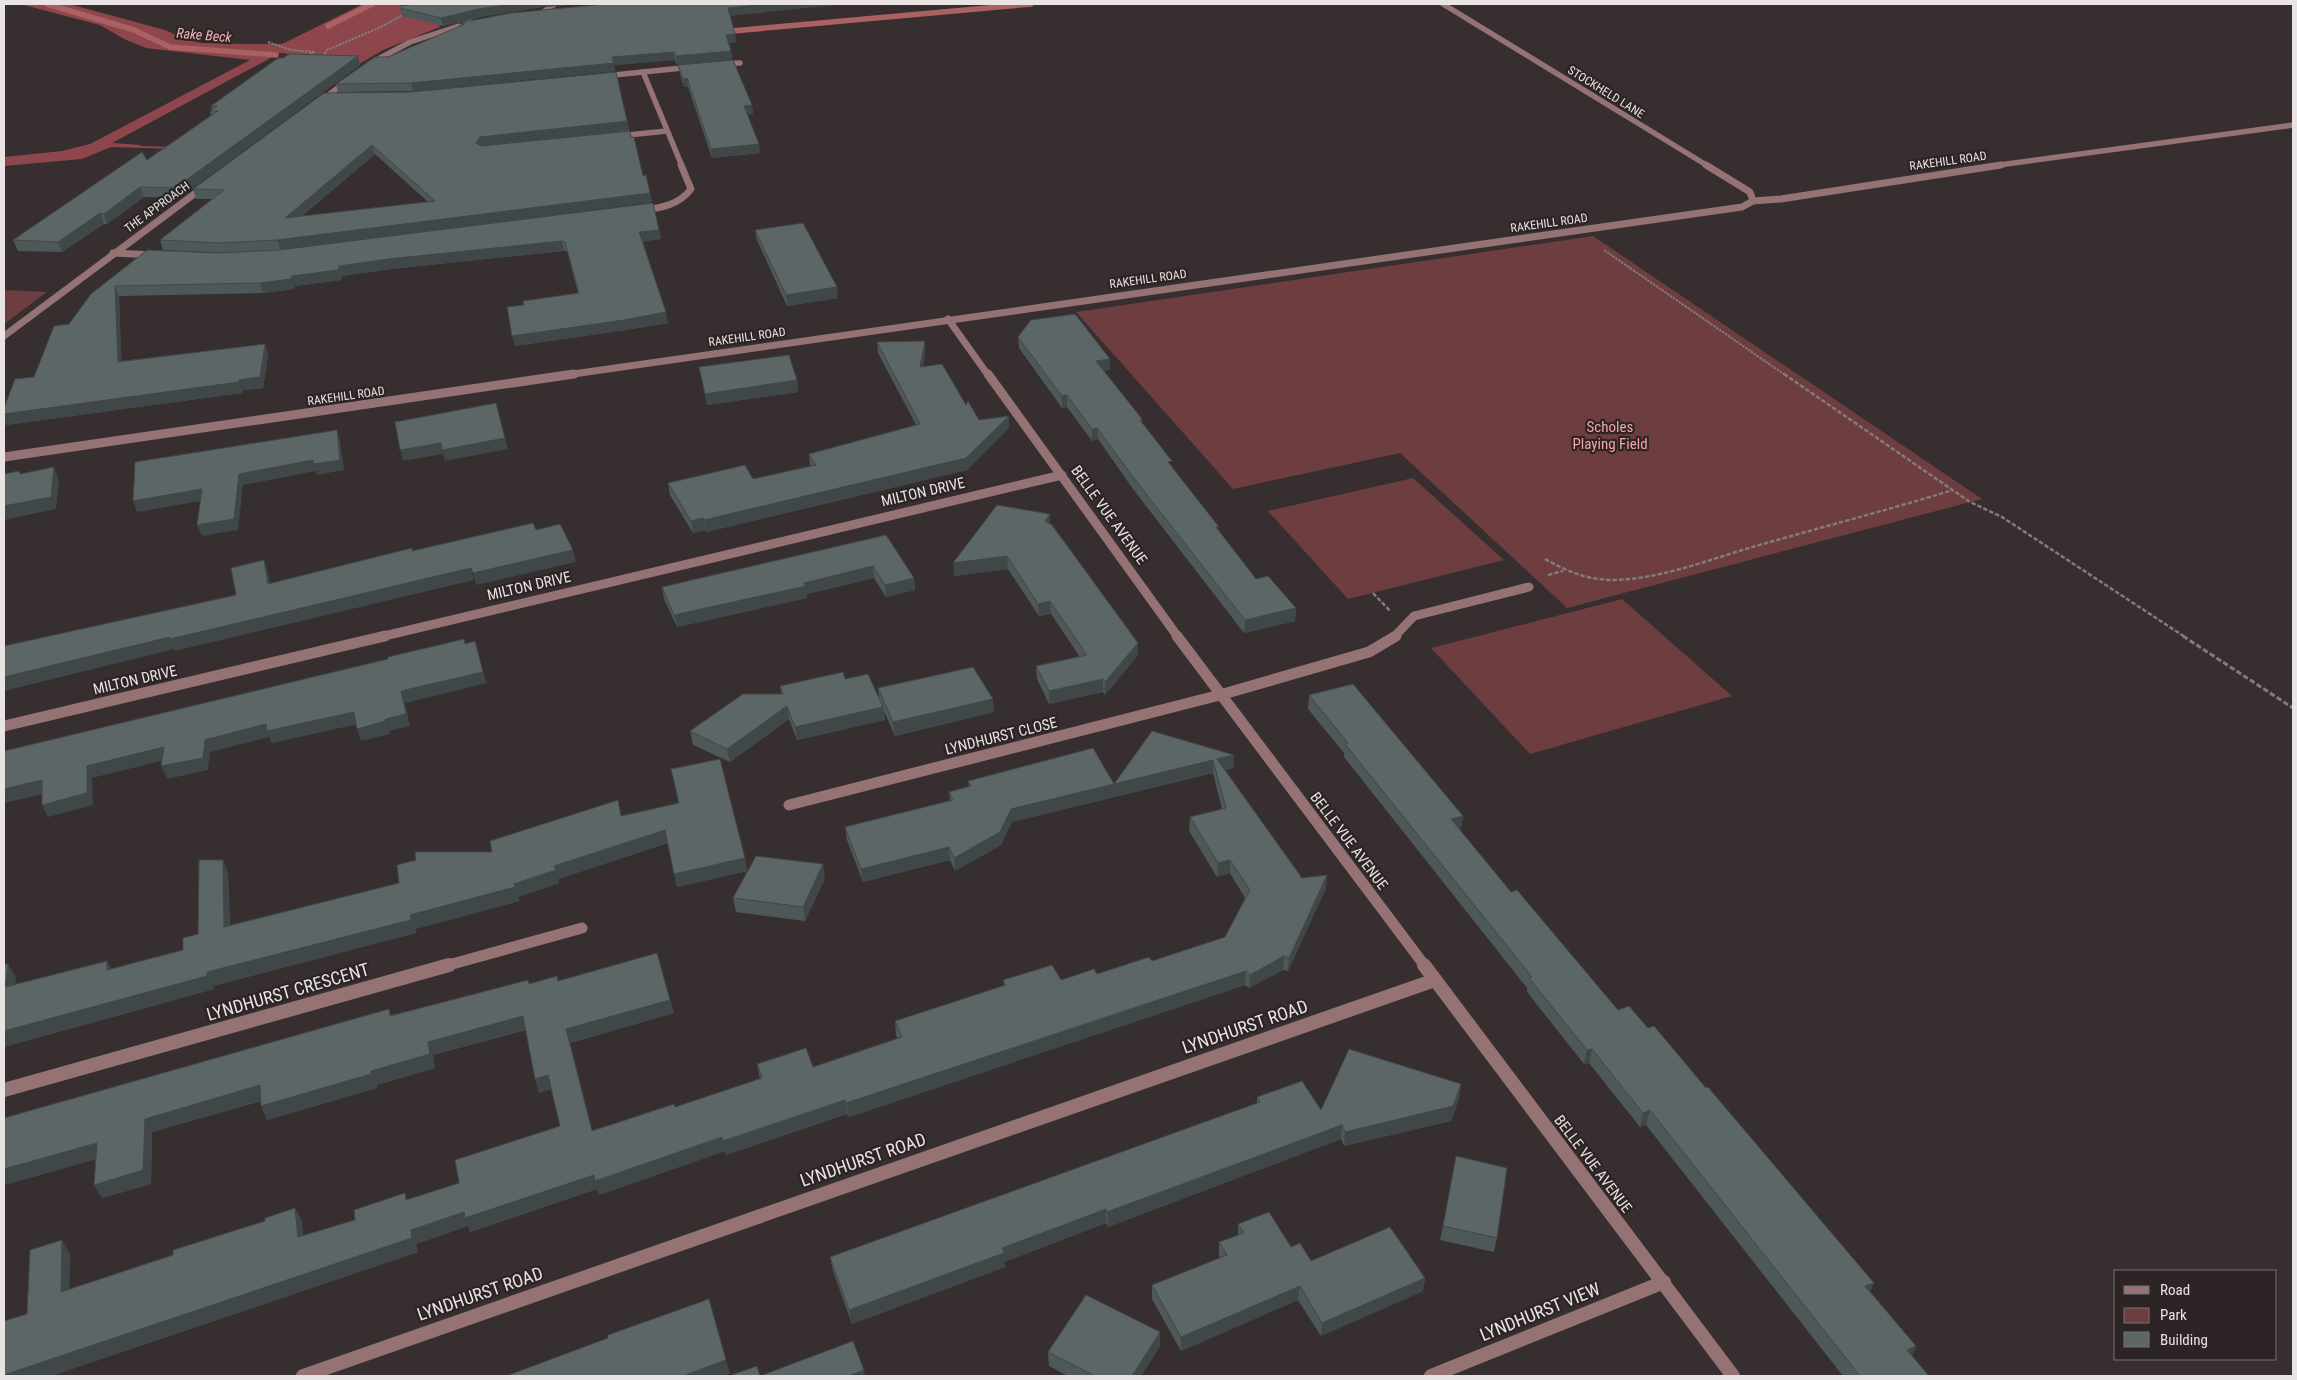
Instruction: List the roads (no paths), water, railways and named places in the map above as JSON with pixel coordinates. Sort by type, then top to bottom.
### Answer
[{"type":"street","points":[[543,12],[555,4]]},
{"type":"street","name":"STOCKHELD LANE","points":[[1442,4],[1750,192],[1754,201]]},
{"type":"street","points":[[535,13],[552,11]]},
{"type":"street","points":[[363,68],[410,42],[482,19]]},
{"type":"street","points":[[711,65],[740,62]]},
{"type":"street","points":[[595,77],[701,66]]},
{"type":"street","points":[[319,102],[356,72]]},
{"type":"street","points":[[638,211],[678,201],[687,195],[690,189],[643,72]]},
{"type":"street","points":[[327,96],[335,97]]},
{"type":"street","name":"RAKEHILL ROAD","points":[[4,457],[948,319],[1742,207],[1754,201],[1930,175],[2293,125]]},
{"type":"street","points":[[612,137],[668,131]]},
{"type":"street","name":"THE APPROACH","points":[[4,336],[208,184]]},
{"type":"street","points":[[114,253],[163,255]]},
{"type":"street","name":"BELLE VUE AVENUE","points":[[948,319],[1220,695],[1664,1282],[1732,1376]]},
{"type":"street","name":"MILTON DRIVE","points":[[4,726],[1062,475]]},
{"type":"street","name":"LYNDHURST CLOSE","points":[[789,806],[1220,695],[1369,652],[1396,636],[1414,616],[1529,587]]},
{"type":"street","name":"LYNDHURST CRESCENT","points":[[4,1090],[582,928]]},
{"type":"street","name":"LYNDHURST ROAD","points":[[303,1376],[1435,980]]},
{"type":"street","name":"LYNDHURST VIEW","points":[[1431,1376],[1664,1282]]},
{"type":"waterway","name":"Rake Beck","points":[[47,4],[134,30],[170,47],[276,55]]},
{"type":"waterway","points":[[328,26],[372,4]]},
{"type":"waterway","name":"Rake Beck","points":[[721,32],[1031,4]]},
{"type":"park label","name":"Scholes Playing Field","points":[[1610,436]]}]
